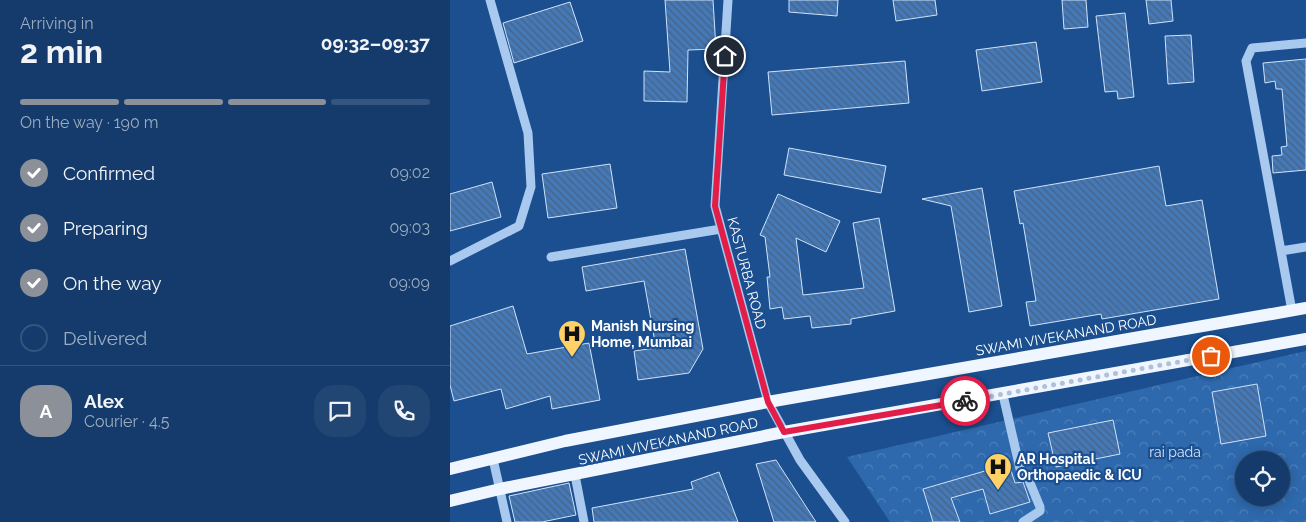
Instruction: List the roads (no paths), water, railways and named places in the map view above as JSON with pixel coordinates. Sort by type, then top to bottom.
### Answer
[{"type":"main road","name":"SWAMI VIVEKANAND ROAD","points":[[450,469],[565,442],[768,402],[1306,308]]},
{"type":"main road","name":"SWAMI VIVEKANAND ROAD","points":[[450,502],[500,489],[784,432],[1003,395],[1306,339]]},
{"type":"street","points":[[450,261],[520,226],[531,187],[528,133],[490,0]]},
{"type":"street","name":"KASTURBA ROAD","points":[[728,0],[715,206],[768,402],[800,460],[845,522]]},
{"type":"street","points":[[1292,311],[1246,60],[1252,48],[1306,42]]},
{"type":"street","points":[[551,257],[721,229]]},
{"type":"street","points":[[1281,251],[1306,247]]},
{"type":"street","points":[[1003,395],[1021,473],[1028,478],[1040,507],[1040,511],[1023,522]]},
{"type":"street","points":[[493,459],[506,522]]},
{"type":"street","points":[[575,475],[584,522]]},
{"type":"place","name":"Manish Nursing Home, Mumbai","points":[[572,358]]},
{"type":"place","name":"AR Hospital Orthopaedic & ICU","points":[[998,491]]},
{"type":"park label","name":"rai pada","points":[[1175,452]]}]
